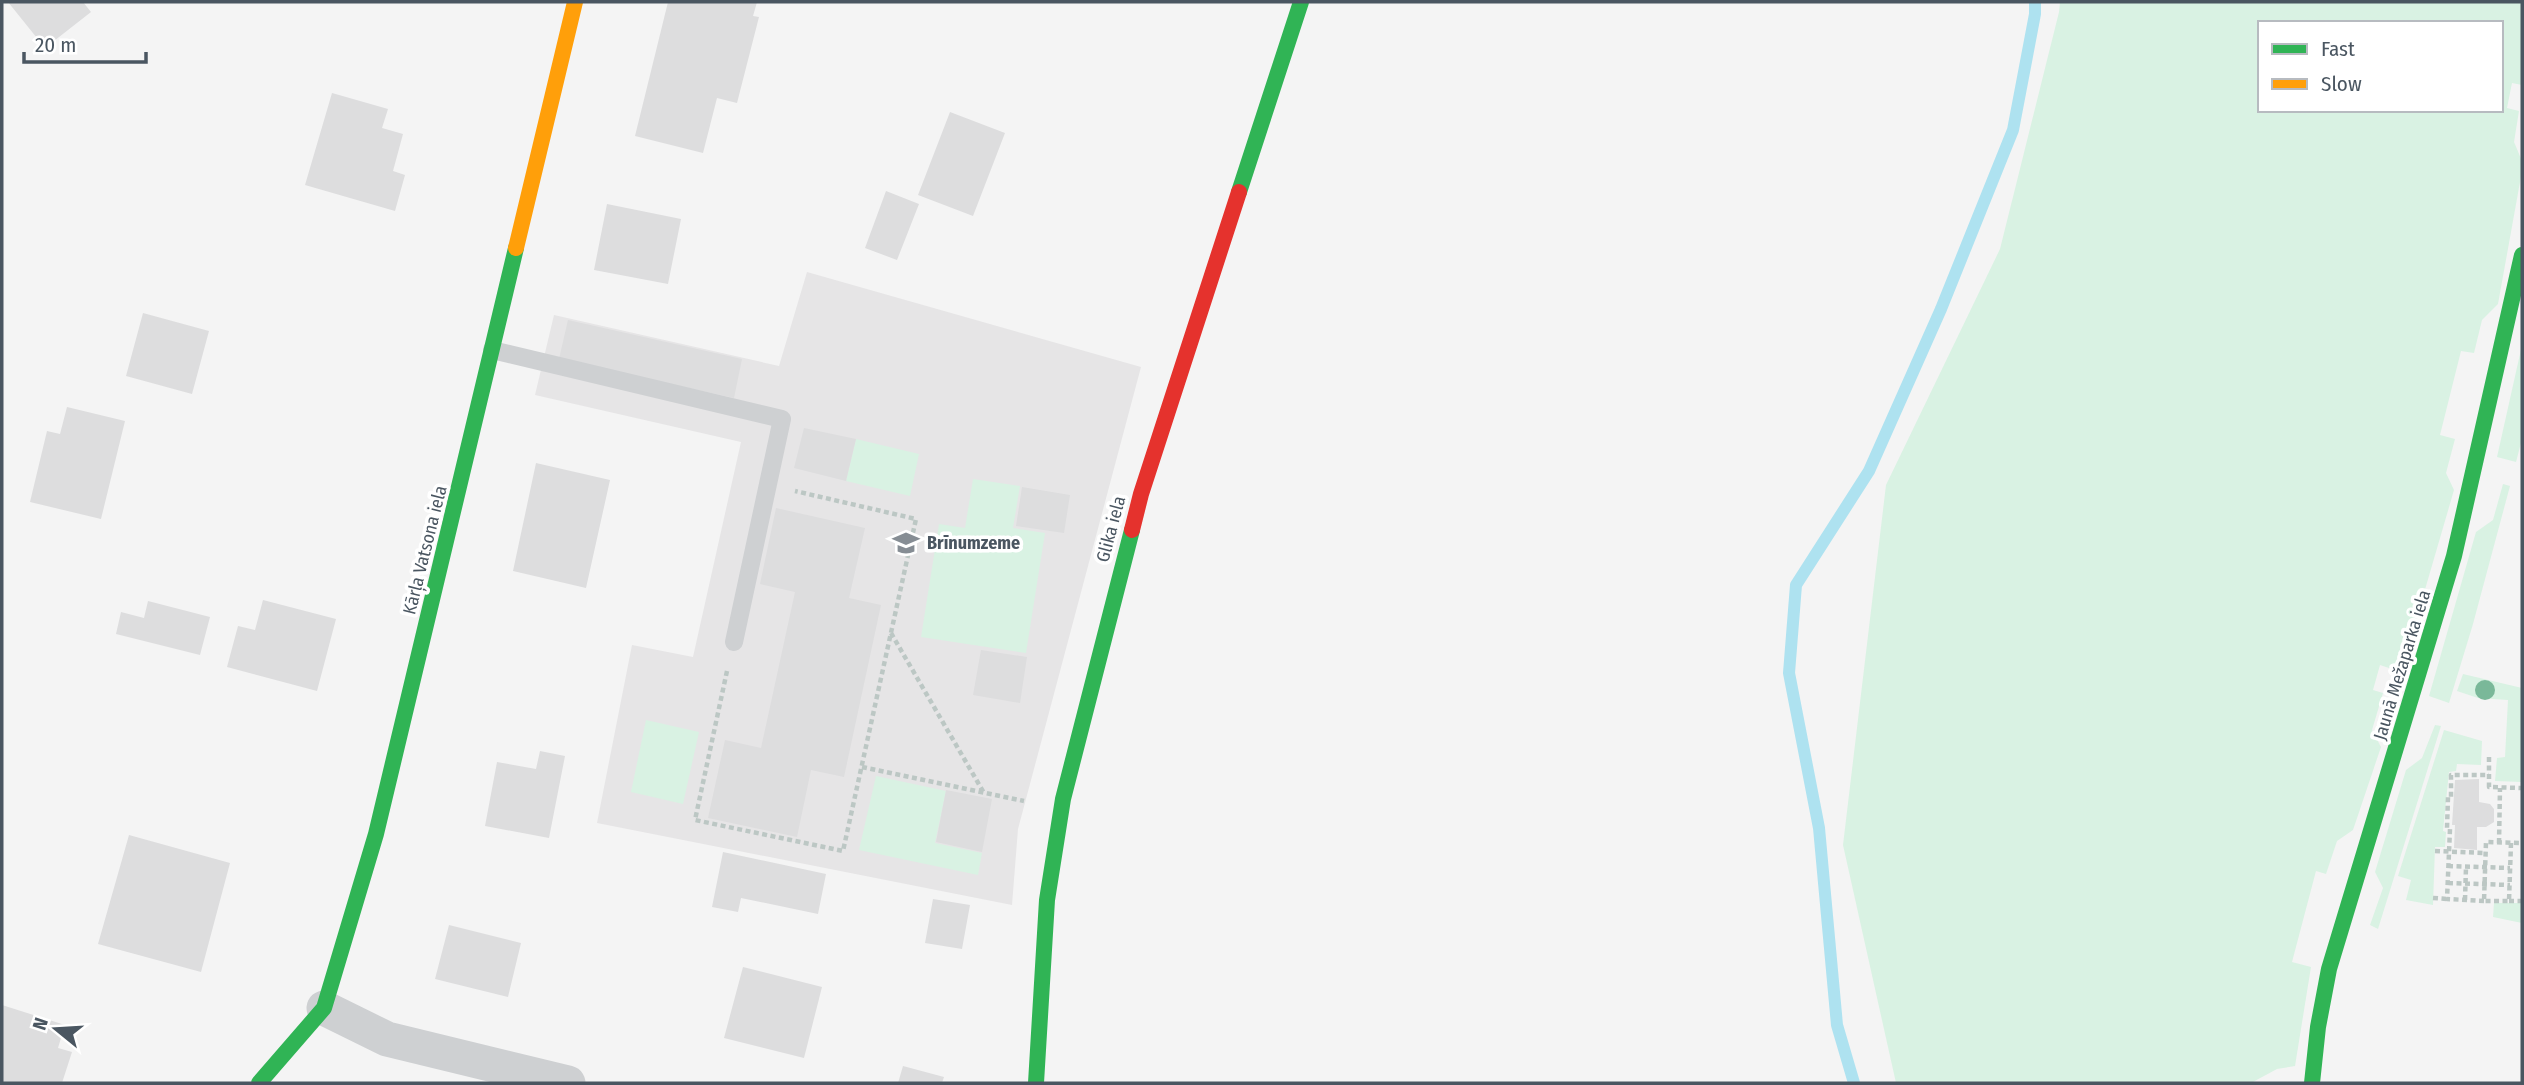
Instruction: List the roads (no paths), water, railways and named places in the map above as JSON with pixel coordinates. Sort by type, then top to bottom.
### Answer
[{"type":"street","name":"Kārļa Vatsona iela","points":[[259,1083],[324,1008],[376,834],[575,2]]},
{"type":"street","name":"Glika iela","points":[[1035,1083],[1047,900],[1074,749],[1141,494],[1301,2]]},
{"type":"street","name":"Jaunā Mežaparka iela","points":[[2312,1083],[2318,1027],[2329,970],[2454,556],[2522,255]]},
{"type":"street","points":[[324,1008],[387,1040],[568,1083]]},
{"type":"lane","points":[[492,350],[782,419],[734,642]]},
{"type":"waterway","points":[[1854,1083],[1837,1025],[1819,828],[1789,673],[1796,585],[1869,471],[1941,309],[2013,130],[2035,2]]},
{"type":"place","name":"Brīnumzeme","points":[[906,543]]}]
